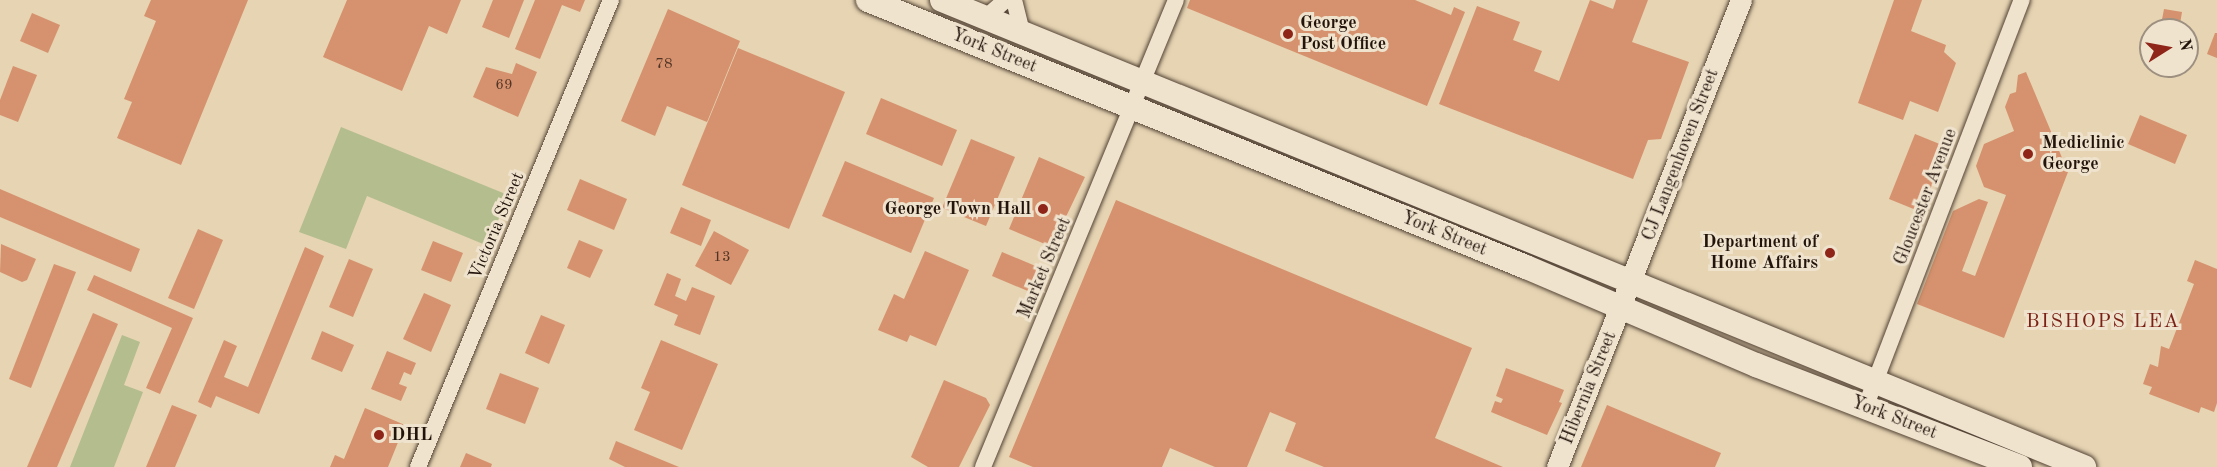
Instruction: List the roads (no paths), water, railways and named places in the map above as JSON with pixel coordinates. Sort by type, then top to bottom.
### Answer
[{"type":"main road","name":"York Street","points":[[868,0],[1526,267],[1620,309],[1865,408],[2020,467]]},
{"type":"main road","name":"York Street","points":[[942,0],[1144,85],[1631,280],[1875,384],[2084,467]]},
{"type":"street","name":"Victoria Street","points":[[418,467],[611,0]]},
{"type":"street","points":[[985,18],[1006,0]]},
{"type":"street","points":[[1014,0],[1022,33]]},
{"type":"street","name":"Market Street","points":[[983,467],[1144,85],[1176,0]]},
{"type":"street","name":"CJ Langenhoven Street","points":[[1620,309],[1741,0]]},
{"type":"street","name":"Gloucester Avenue","points":[[1865,408],[2022,0]]},
{"type":"street","name":"Hibernia Street","points":[[1557,467],[1620,309]]},
{"type":"place","name":"George Post Office","points":[[1288,34]]},
{"type":"place","name":"Mediclinic George","points":[[2028,154]]},
{"type":"place","name":"George Town Hall","points":[[1043,209]]},
{"type":"place","name":"Department of Home Affairs","points":[[1830,253]]},
{"type":"place","name":"DHL","points":[[379,435]]},
{"type":"district","name":"BISHOPS LEA","points":[[2103,322]]}]
